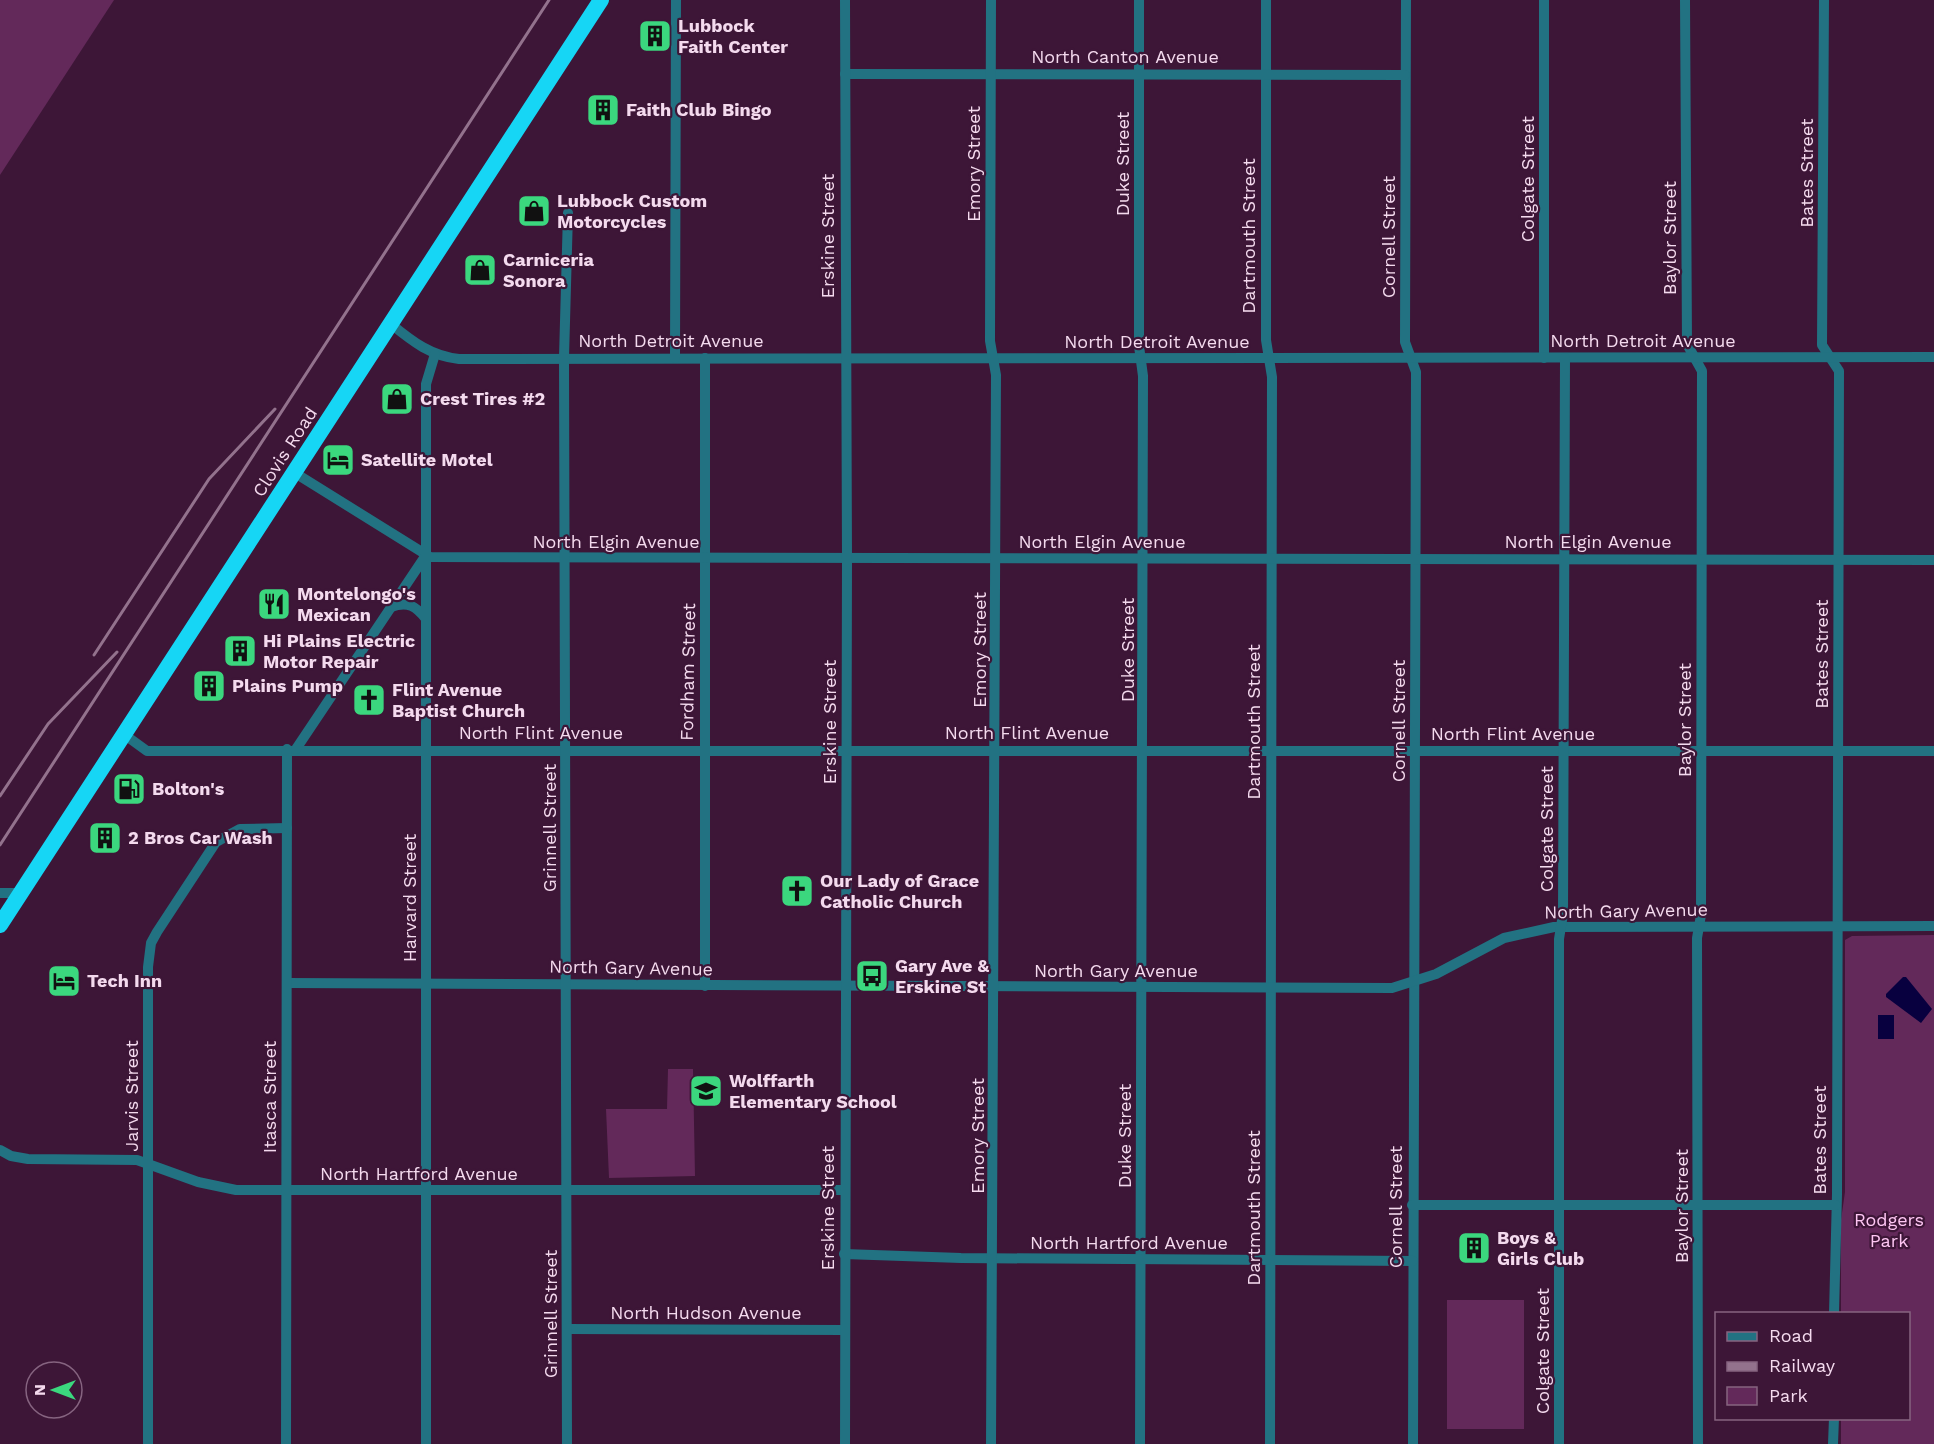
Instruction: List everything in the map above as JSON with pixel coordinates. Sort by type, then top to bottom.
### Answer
[{"type":"highway","name":"Clovis Road","points":[[0,925],[601,0]]},
{"type":"street","points":[[675,358],[676,0]]},
{"type":"street","name":"Erskine Street","points":[[845,0],[847,559],[845,1444]]},
{"type":"street","name":"Emory Street","points":[[991,0],[990,341],[996,375],[995,987],[991,1444]]},
{"type":"street","name":"Duke Street","points":[[1139,0],[1144,558],[1140,1444]]},
{"type":"street","name":"Dartmouth Street","points":[[1266,0],[1266,340],[1272,377],[1270,1444]]},
{"type":"street","name":"Cornell Street","points":[[1406,0],[1405,342],[1416,372],[1413,1444]]},
{"type":"street","name":"Colgate Street","points":[[1544,0],[1544,358]]},
{"type":"street","name":"Baylor Street","points":[[1685,0],[1687,344],[1702,371],[1702,750],[1700,926],[1697,938],[1698,1444]]},
{"type":"street","name":"Bates Street","points":[[1824,0],[1822,345],[1839,371],[1834,1312]]},
{"type":"street","name":"North Canton Avenue","points":[[845,74],[1405,75]]},
{"type":"street","name":"Grinnell Street","points":[[567,1444],[564,358],[568,213]]},
{"type":"street","name":"North Detroit Avenue","points":[[391,324],[422,348],[435,354],[459,359],[1934,357]]},
{"type":"street","name":"Harvard Street","points":[[426,1444],[426,384],[435,354]]},
{"type":"street","name":"Fordham Street","points":[[705,358],[706,559],[703,750],[705,986]]},
{"type":"street","name":"Colgate Street","points":[[1559,1444],[1565,358]]},
{"type":"street","points":[[291,749],[426,555],[295,473]]},
{"type":"street","name":"North Elgin Avenue","points":[[426,555],[565,559],[1934,560]]},
{"type":"street","points":[[391,607],[402,604],[414,606],[426,619]]},
{"type":"street","name":"North Flint Avenue","points":[[125,735],[147,751],[291,749],[1934,751]]},
{"type":"street","name":"Itasca Street","points":[[286,1444],[287,828],[291,749]]},
{"type":"street","name":"Jarvis Street","points":[[148,1444],[148,967],[151,943],[216,842],[240,829],[287,828]]},
{"type":"street","points":[[0,893],[21,893]]},
{"type":"street","name":"North Gary Avenue","points":[[286,983],[1392,988],[1436,974],[1504,938],[1524,932],[1561,927],[1934,926]]},
{"type":"street","name":"North Hartford Avenue","points":[[0,1150],[11,1156],[28,1159],[137,1160],[236,1190],[844,1190]]},
{"type":"street","points":[[1412,1205],[1836,1205]]},
{"type":"street","name":"North Hartford Avenue","points":[[844,1254],[992,1258],[1413,1261]]},
{"type":"street","name":"North Hudson Avenue","points":[[567,1329],[845,1330]]},
{"type":"street","points":[[1833,1444],[1834,1420]]},
{"type":"green space","points":[[0,0],[114,0],[0,175]]},
{"type":"green space","name":"Rodgers Park","points":[[1934,935],[1934,1444],[1841,1444],[1841,1420],[1910,1420],[1910,1312],[1841,1312],[1841,1220],[1845,1192],[1845,940],[1852,936]]},
{"type":"green space","points":[[668,1069],[693,1069],[695,1176],[609,1178],[606,1109],[667,1109]]},
{"type":"green space","points":[[1447,1300],[1524,1300],[1524,1429],[1447,1429]]},
{"type":"shaded area","points":[[1903,977],[1906,977],[1932,1009],[1921,1023],[1886,997],[1886,994]]},
{"type":"shaded area","points":[[1878,1015],[1894,1015],[1894,1039],[1878,1039]]},
{"type":"railway","points":[[0,845],[549,0]]},
{"type":"railway","points":[[94,655],[209,479],[275,409]]},
{"type":"railway","points":[[0,796],[48,724],[117,652]]},
{"type":"place","name":"Lubbock Faith Center","points":[[655,36]]},
{"type":"place","name":"Faith Club Bingo","points":[[603,110]]},
{"type":"place","name":"Lubbock Custom Motorcycles","points":[[534,211]]},
{"type":"place","name":"Carniceria Sonora","points":[[480,270]]},
{"type":"place","name":"Crest Tires #2","points":[[397,399]]},
{"type":"place","name":"Satellite Motel","points":[[338,460]]},
{"type":"place","name":"Montelongo's Mexican","points":[[274,604]]},
{"type":"place","name":"Hi Plains Electric Motor Repair","points":[[240,651]]},
{"type":"place","name":"Plains Pump","points":[[209,686]]},
{"type":"place","name":"Flint Avenue Baptist Church","points":[[369,700]]},
{"type":"place","name":"Bolton's","points":[[129,789]]},
{"type":"place","name":"2 Bros Car Wash","points":[[105,838]]},
{"type":"place","name":"Our Lady of Grace Catholic Church","points":[[797,891]]},
{"type":"place","name":"Gary Ave & Erskine St","points":[[872,976]]},
{"type":"place","name":"Tech Inn","points":[[64,981]]},
{"type":"place","name":"Wolffarth Elementary School","points":[[706,1091]]},
{"type":"place","name":"Boys & Girls Club","points":[[1474,1248]]}]
